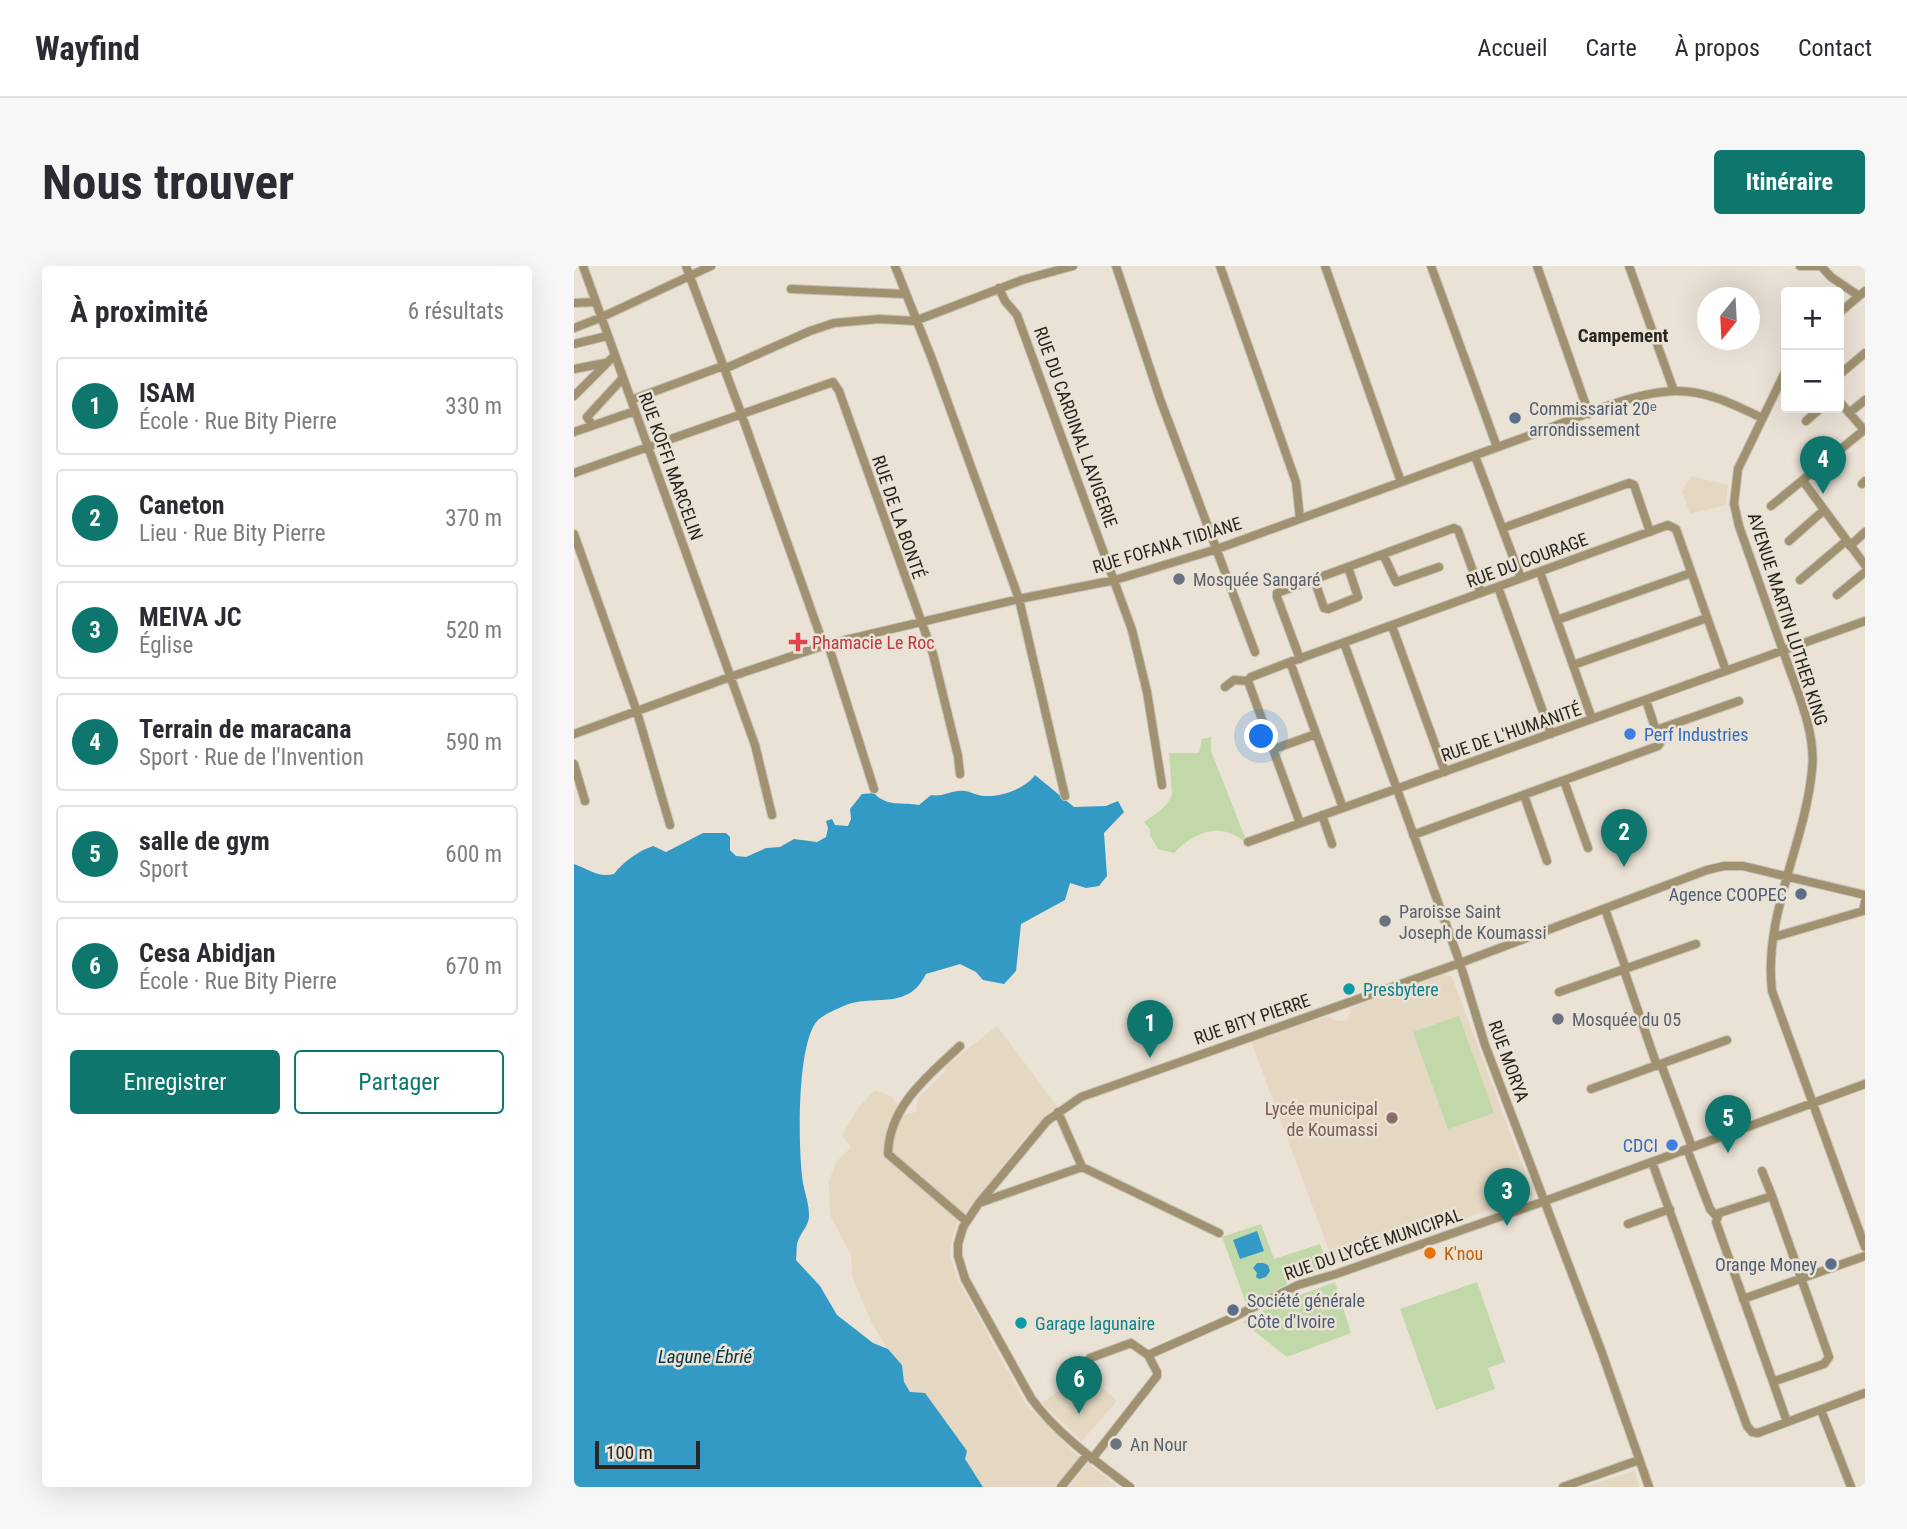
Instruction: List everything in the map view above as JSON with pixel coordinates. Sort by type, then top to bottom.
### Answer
[{"type":"street","name":"RUE KOFFI MARCELIN","points":[[583,266],[755,746],[772,815]]},
{"type":"street","points":[[686,266],[826,645],[874,789]]},
{"type":"street","points":[[574,328],[711,266]]},
{"type":"street","points":[[895,266],[932,359],[1019,599],[1066,796]]},
{"type":"street","points":[[1116,266],[1160,399],[1255,652]]},
{"type":"street","points":[[1220,266],[1296,482],[1300,519]]},
{"type":"street","points":[[1325,266],[1401,482]]},
{"type":"street","points":[[1431,266],[1497,447]]},
{"type":"street","points":[[1537,266],[1589,414]]},
{"type":"street","points":[[1629,266],[1674,391]]},
{"type":"street","points":[[1800,266],[1819,266],[1831,277],[1862,294],[1844,309]]},
{"type":"street","points":[[631,400],[724,367],[834,323],[880,319],[915,321],[999,288],[1068,267]]},
{"type":"street","name":"RUE DU CARDINAL LAVIGERIE","points":[[999,288],[1005,301],[1017,315],[1115,580],[1138,655],[1162,785]]},
{"type":"street","points":[[791,289],[905,294]]},
{"type":"street","points":[[574,303],[595,302]]},
{"type":"street","points":[[574,344],[607,336]]},
{"type":"street","points":[[1844,372],[1865,353]]},
{"type":"street","points":[[574,396],[614,356]]},
{"type":"street","points":[[574,369],[605,363]]},
{"type":"street","points":[[593,425],[587,417],[622,379]]},
{"type":"street","name":"AVENUE MARTIN LUTHER KING","points":[[1781,380],[1738,469],[1734,504],[1739,526],[1807,720],[1813,758],[1810,785],[1770,959],[1772,990],[1865,1247]]},
{"type":"street","name":"RUE DE LA BONTÉ","points":[[741,413],[833,382],[839,391],[937,670],[960,774]]},
{"type":"street","name":"RUE FOFANA TIDIANE","points":[[574,734],[826,645],[921,621],[1115,580],[1217,549],[1653,393],[1702,393],[1762,418]]},
{"type":"street","points":[[1849,413],[1865,400]]},
{"type":"street","points":[[1771,506],[1864,430],[1844,407]]},
{"type":"street","points":[[574,432],[635,411]]},
{"type":"street","points":[[574,472],[741,413]]},
{"type":"street","points":[[1806,421],[1815,413]]},
{"type":"street","points":[[1475,456],[1521,578]]},
{"type":"street","points":[[1803,481],[1865,565]]},
{"type":"street","points":[[1503,528],[1629,483],[1634,485],[1650,532]]},
{"type":"street","points":[[1789,541],[1824,510]]},
{"type":"street","name":"RUE DU COURAGE","points":[[1225,687],[1234,680],[1248,681],[1251,677],[1290,662],[1668,526],[1676,528],[1726,671]]},
{"type":"street","points":[[1300,659],[1276,595],[1314,579],[1456,528],[1481,593]]},
{"type":"street","points":[[1800,580],[1865,533]]},
{"type":"street","points":[[574,534],[637,712],[670,825]]},
{"type":"street","points":[[1383,554],[1396,582],[1439,567]]},
{"type":"street","points":[[1314,579],[1324,608],[1328,609],[1358,597],[1348,567]]},
{"type":"street","points":[[1540,572],[1592,719]]},
{"type":"street","points":[[1557,620],[1691,572]]},
{"type":"street","points":[[1837,595],[1865,572]]},
{"type":"street","points":[[1498,587],[1551,734]]},
{"type":"street","points":[[1573,665],[1707,618]]},
{"type":"street","name":"RUE DE L'HUMANITÉ","points":[[1248,842],[1865,621]]},
{"type":"street","points":[[1392,626],[1445,772]]},
{"type":"street","name":"RUE MORYA","points":[[1344,643],[1460,963],[1485,1045],[1649,1487]]},
{"type":"street","points":[[1290,662],[1343,808]]},
{"type":"street","points":[[1248,681],[1300,823]]},
{"type":"street","points":[[1413,835],[1658,746],[1660,743],[1646,700]]},
{"type":"street","points":[[1656,730],[1739,701]]},
{"type":"street","points":[[1274,749],[1316,734]]},
{"type":"street","points":[[574,764],[585,801]]},
{"type":"street","points":[[1564,781],[1588,848]]},
{"type":"street","points":[[1524,795],[1547,861]]},
{"type":"street","points":[[1322,815],[1332,844]]},
{"type":"street","name":"RUE BITY PIERRE","points":[[1129,1487],[1089,1457],[1042,1413],[965,1279],[958,1256],[958,1244],[966,1220],[1047,1121],[1058,1112],[1081,1097],[1460,963],[1707,870],[1743,866],[1865,895]]},
{"type":"street","points":[[1774,937],[1864,907]]},
{"type":"street","points":[[1605,909],[1710,1209],[1717,1217]]},
{"type":"street","points":[[1559,992],[1696,944]]},
{"type":"street","points":[[1591,1089],[1727,1040]]},
{"type":"street","points":[[960,1046],[912,1091],[905,1101],[888,1140],[888,1154],[966,1220]]},
{"type":"street","name":"RUE DU LYCÉE MUNICIPAL","points":[[1148,1355],[1234,1317],[1298,1284],[1336,1274],[1545,1201],[1865,1084]]},
{"type":"street","points":[[1058,1112],[1082,1167],[1219,1233]]},
{"type":"street","points":[[1653,1162],[1747,1426],[1752,1432],[1758,1433],[1865,1393]]},
{"type":"street","points":[[979,1203],[1082,1167]]},
{"type":"street","points":[[1762,1171],[1829,1357],[1824,1364],[1775,1381],[1772,1379]]},
{"type":"street","points":[[1772,1196],[1719,1213],[1716,1226],[1787,1422]]},
{"type":"street","points":[[1628,1224],[1670,1209]]},
{"type":"street","points":[[1743,1299],[1865,1256]]},
{"type":"street","points":[[1061,1487],[1157,1377],[1148,1355],[1130,1343],[1090,1358]]},
{"type":"street","points":[[1821,1410],[1851,1487]]},
{"type":"street","points":[[1563,1487],[1639,1460]]},
{"type":"shaded area","points":[[1691,476],[1728,485],[1726,505],[1690,514],[1682,492]]},
{"type":"shaded area","name":"Lycée municipal de Koumassi","points":[[1443,974],[1452,977],[1533,1194],[1433,1230],[1418,1231],[1411,1238],[1334,1264],[1251,1041],[1325,1017],[1347,1020],[1353,1007]]},
{"type":"shaded area","points":[[997,1026],[1057,1106],[1027,1135],[959,1221],[953,1234],[950,1255],[957,1278],[1026,1405],[1079,1457],[1056,1487],[983,1487],[918,1394],[910,1392],[904,1382],[902,1365],[873,1326],[852,1276],[851,1255],[830,1215],[829,1181],[836,1162],[851,1147],[842,1135],[858,1108],[875,1090],[893,1097],[903,1115],[916,1112],[917,1099],[946,1071],[946,1066]]},
{"type":"shaded area","points":[[1086,1371],[1117,1401],[1082,1441],[1042,1403]]},
{"type":"shaded area","points":[[1088,1463],[1118,1487],[1069,1487]]},
{"type":"shaded area","points":[[1634,1471],[1639,1487],[1584,1487]]},
{"type":"green space","points":[[1211,737],[1211,751],[1248,845],[1229,833],[1210,831],[1191,839],[1174,853],[1158,849],[1150,835],[1150,829],[1144,822],[1164,807],[1172,794],[1169,753],[1199,753],[1202,739]]},
{"type":"green space","points":[[1459,1016],[1494,1113],[1448,1129],[1413,1032]]},
{"type":"green space","points":[[1261,1224],[1274,1259],[1320,1244],[1329,1267],[1287,1280],[1287,1284],[1247,1306],[1222,1237]]},
{"type":"green space","points":[[1335,1282],[1351,1333],[1287,1357],[1243,1322],[1294,1293],[1300,1295]]},
{"type":"green space","points":[[1477,1282],[1505,1362],[1488,1368],[1495,1389],[1436,1410],[1400,1309]]},
{"type":"water","name":"Lagune Ébrié","points":[[1035,775],[1074,807],[1106,806],[1118,801],[1124,812],[1104,833],[1107,876],[1099,886],[1086,888],[1070,883],[1065,900],[1021,924],[1016,971],[1004,984],[983,980],[976,972],[960,964],[926,974],[919,986],[900,997],[846,1005],[818,1020],[806,1050],[800,1098],[801,1168],[809,1215],[797,1244],[796,1260],[820,1286],[837,1315],[873,1343],[888,1349],[902,1365],[904,1382],[910,1392],[925,1393],[967,1451],[965,1459],[983,1487],[574,1487],[574,864],[598,874],[614,874],[631,857],[647,848],[653,846],[666,852],[703,833],[726,833],[730,837],[730,850],[736,856],[746,857],[766,848],[780,847],[794,839],[817,842],[826,837],[826,821],[832,819],[835,825],[848,826],[851,819],[850,809],[862,794],[874,793],[889,802],[919,805],[931,795],[958,791],[986,796],[1006,793],[1020,788]]},
{"type":"water","points":[[1257,1231],[1264,1251],[1240,1259],[1233,1240]]},
{"type":"water","points":[[1257,1263],[1268,1265],[1270,1271],[1266,1277],[1256,1277],[1257,1273],[1253,1268]]},
{"type":"place","name":"Commissariat 20ᵉ arrondissement","points":[[1515,418]]},
{"type":"place","name":"Terrain de maracana","points":[[1823,494]]},
{"type":"place","name":"Mosquée Sangaré","points":[[1179,579]]},
{"type":"place","name":"Phamacie Le Roc","points":[[798,642]]},
{"type":"place","name":"Perf Industries","points":[[1630,734]]},
{"type":"place","name":"Caneton","points":[[1624,867]]},
{"type":"place","name":"Agence COOPEC","points":[[1801,894]]},
{"type":"place","name":"Paroisse Saint Joseph de Koumassi","points":[[1385,921]]},
{"type":"place","name":"Presbytere","points":[[1349,989]]},
{"type":"place","name":"Mosquée du 05","points":[[1558,1019]]},
{"type":"place","name":"ISAM","points":[[1150,1058]]},
{"type":"place","name":"Lycée municipal de Koumassi","points":[[1392,1118]]},
{"type":"place","name":"CDCI","points":[[1672,1145]]},
{"type":"place","name":"salle de gym","points":[[1728,1153]]},
{"type":"place","name":"MEIVA JC","points":[[1507,1226]]},
{"type":"place","name":"K'nou","points":[[1430,1253]]},
{"type":"place","name":"Orange Money","points":[[1831,1264]]},
{"type":"place","name":"Société générale Côte d'Ivoire","points":[[1233,1310]]},
{"type":"place","name":"Garage lagunaire","points":[[1021,1323]]},
{"type":"place","name":"Cesa Abidjan","points":[[1079,1414]]},
{"type":"place","name":"An Nour","points":[[1116,1444]]},
{"type":"district","name":"Campement","points":[[1623,335]]}]
